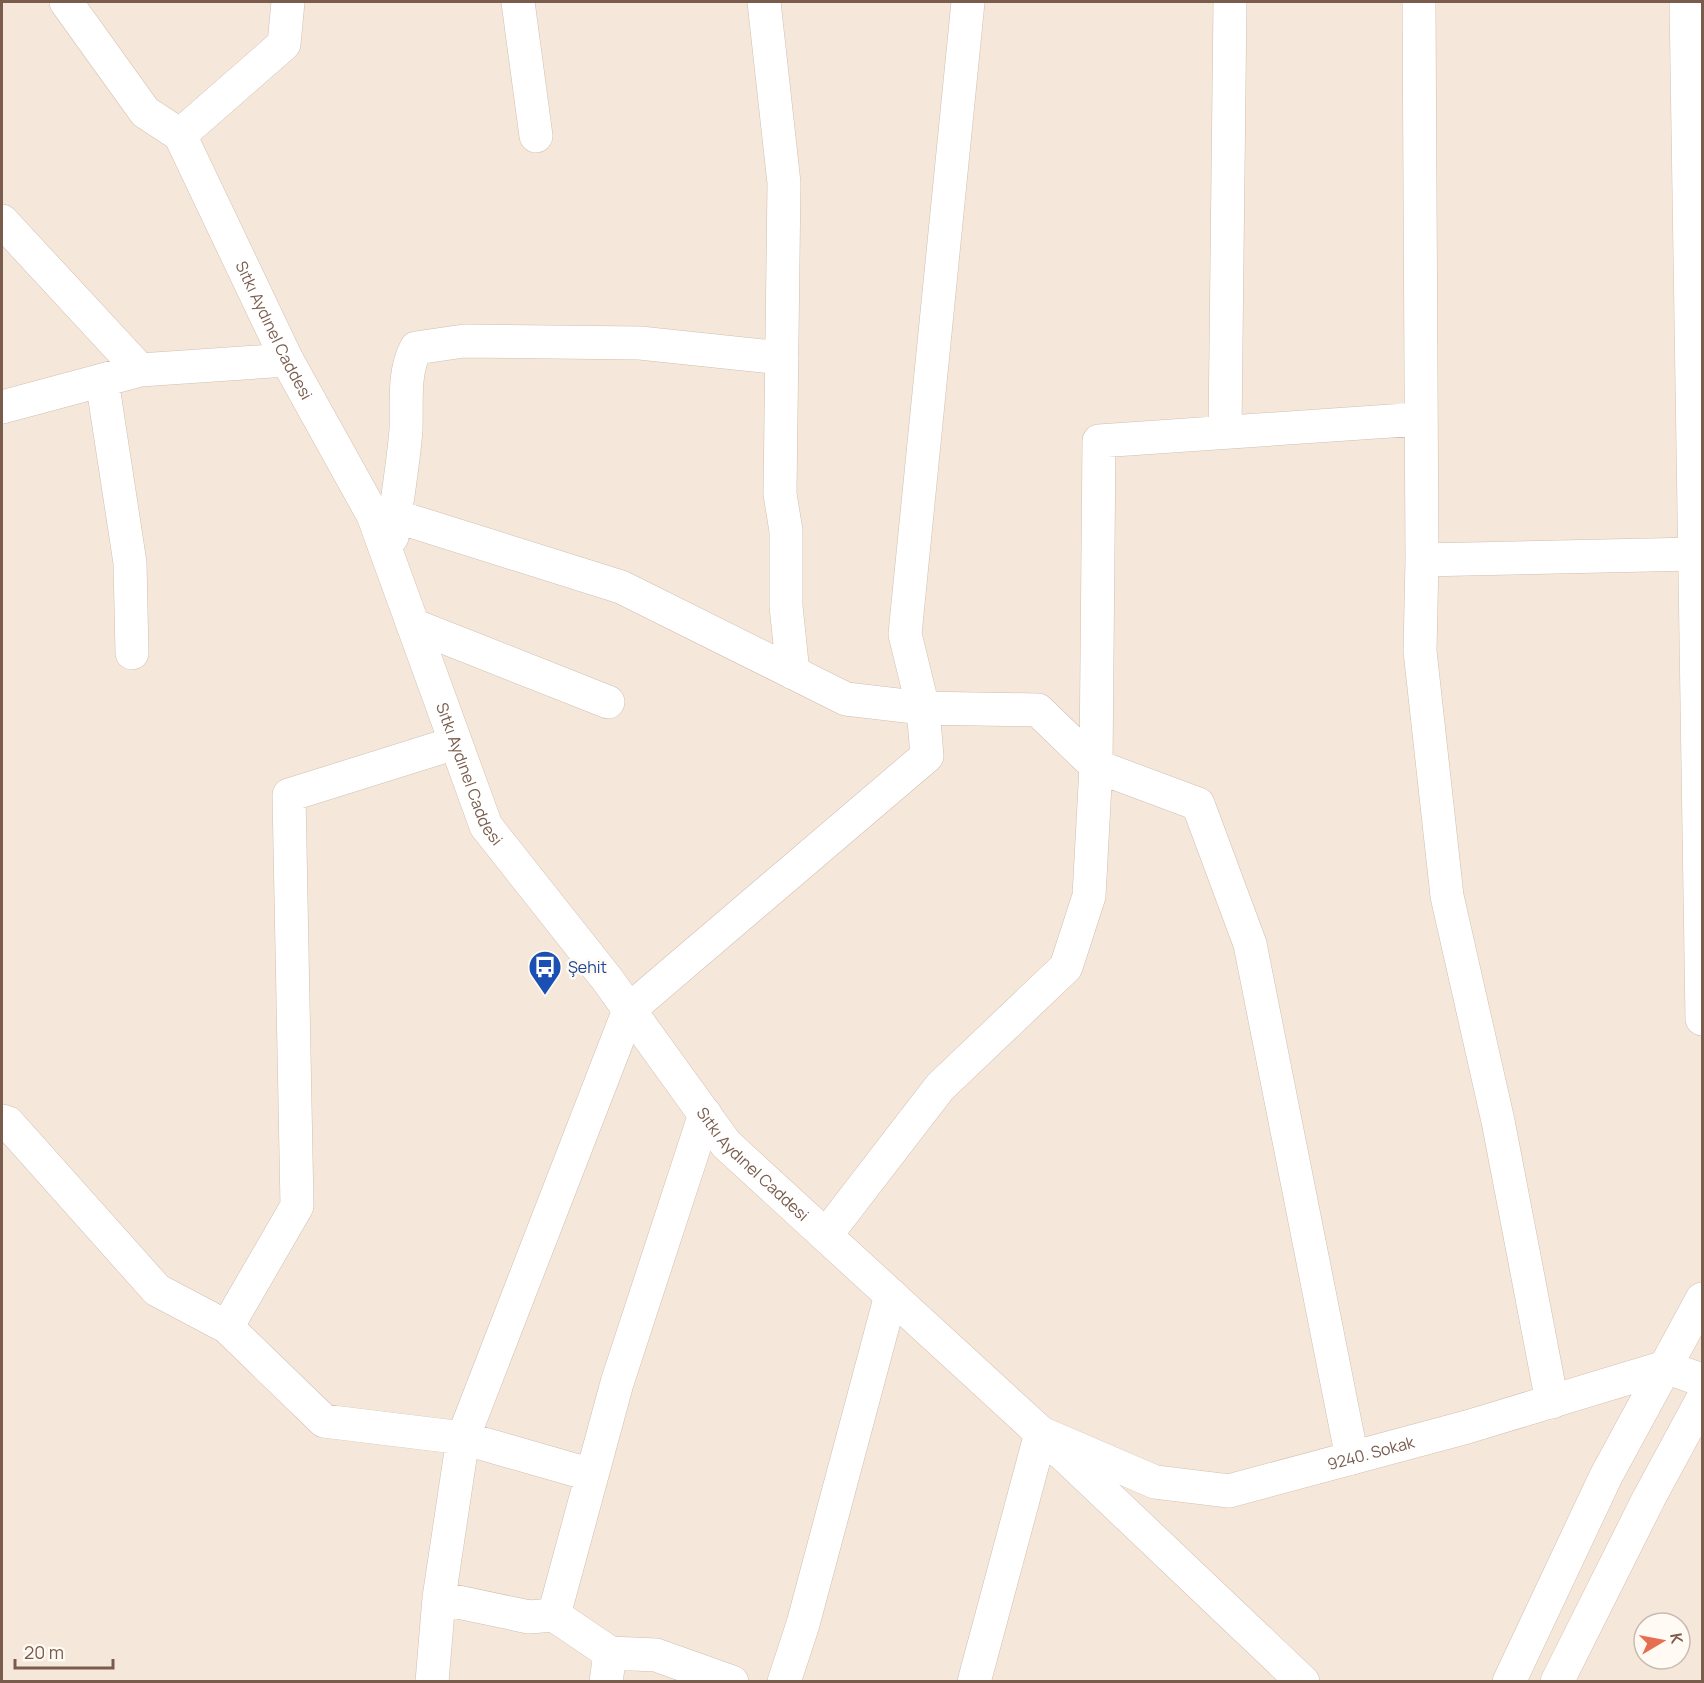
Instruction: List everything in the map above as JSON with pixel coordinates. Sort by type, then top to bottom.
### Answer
[{"type":"street","points":[[66,2],[146,112],[180,135],[284,44],[288,2]]},
{"type":"street","points":[[518,2],[536,136]]},
{"type":"street","points":[[764,2],[784,183],[780,494],[786,531],[786,606],[793,673]]},
{"type":"street","points":[[432,1682],[439,1598],[463,1438],[629,1010],[927,756],[923,708],[905,633],[968,2]]},
{"type":"street","points":[[1225,431],[1230,2]]},
{"type":"street","points":[[1419,2],[1422,560],[1420,651],[1447,896],[1498,1121],[1552,1402]]},
{"type":"street","points":[[1686,2],[1695,554],[1700,647],[1702,1018]]},
{"type":"street","name":"Sıtkı Aydınel Caddesi","points":[[180,135],[287,360],[373,515],[486,826],[607,979],[726,1143],[1041,1433],[1303,1682]]},
{"type":"street","points":[[2,221],[140,370]]},
{"type":"street","points":[[388,559],[406,431],[406,384],[411,358],[416,348],[464,341],[640,343],[782,358]]},
{"type":"street","points":[[2,407],[140,370],[287,360]]},
{"type":"street","points":[[102,380],[130,563],[132,653]]},
{"type":"street","points":[[826,1235],[940,1087],[1066,967],[1089,896],[1096,766],[1099,441],[1420,419]]},
{"type":"street","points":[[394,516],[621,586],[846,699],[923,708],[1038,710],[1096,766],[1198,804],[1250,944],[1352,1458]]},
{"type":"street","points":[[1422,560],[1695,554]]},
{"type":"street","points":[[413,625],[608,702]]},
{"type":"street","points":[[228,1327],[297,1206],[289,795],[455,743]]},
{"type":"street","points":[[554,1615],[617,1383],[705,1114]]},
{"type":"street","points":[[2,1121],[8,1123],[157,1290],[228,1327],[324,1421],[463,1438],[592,1475]]},
{"type":"street","points":[[784,1682],[803,1624],[891,1295]]},
{"type":"street","points":[[1509,1682],[1606,1476],[1702,1299]]},
{"type":"street","points":[[1665,1367],[1702,1380]]},
{"type":"street","name":"9240. Sokak","points":[[1041,1433],[1155,1482],[1229,1491],[1467,1427],[1665,1367]]},
{"type":"street","points":[[1557,1682],[1649,1498],[1702,1401]]},
{"type":"street","points":[[974,1682],[1041,1433]]},
{"type":"street","points":[[439,1598],[529,1617],[554,1615],[608,1667],[656,1655],[732,1682]]},
{"type":"shaded area","points":[[2,2],[1702,2],[1702,1681],[2,1682]]},
{"type":"place","name":"Şehit","points":[[545,996]]}]
